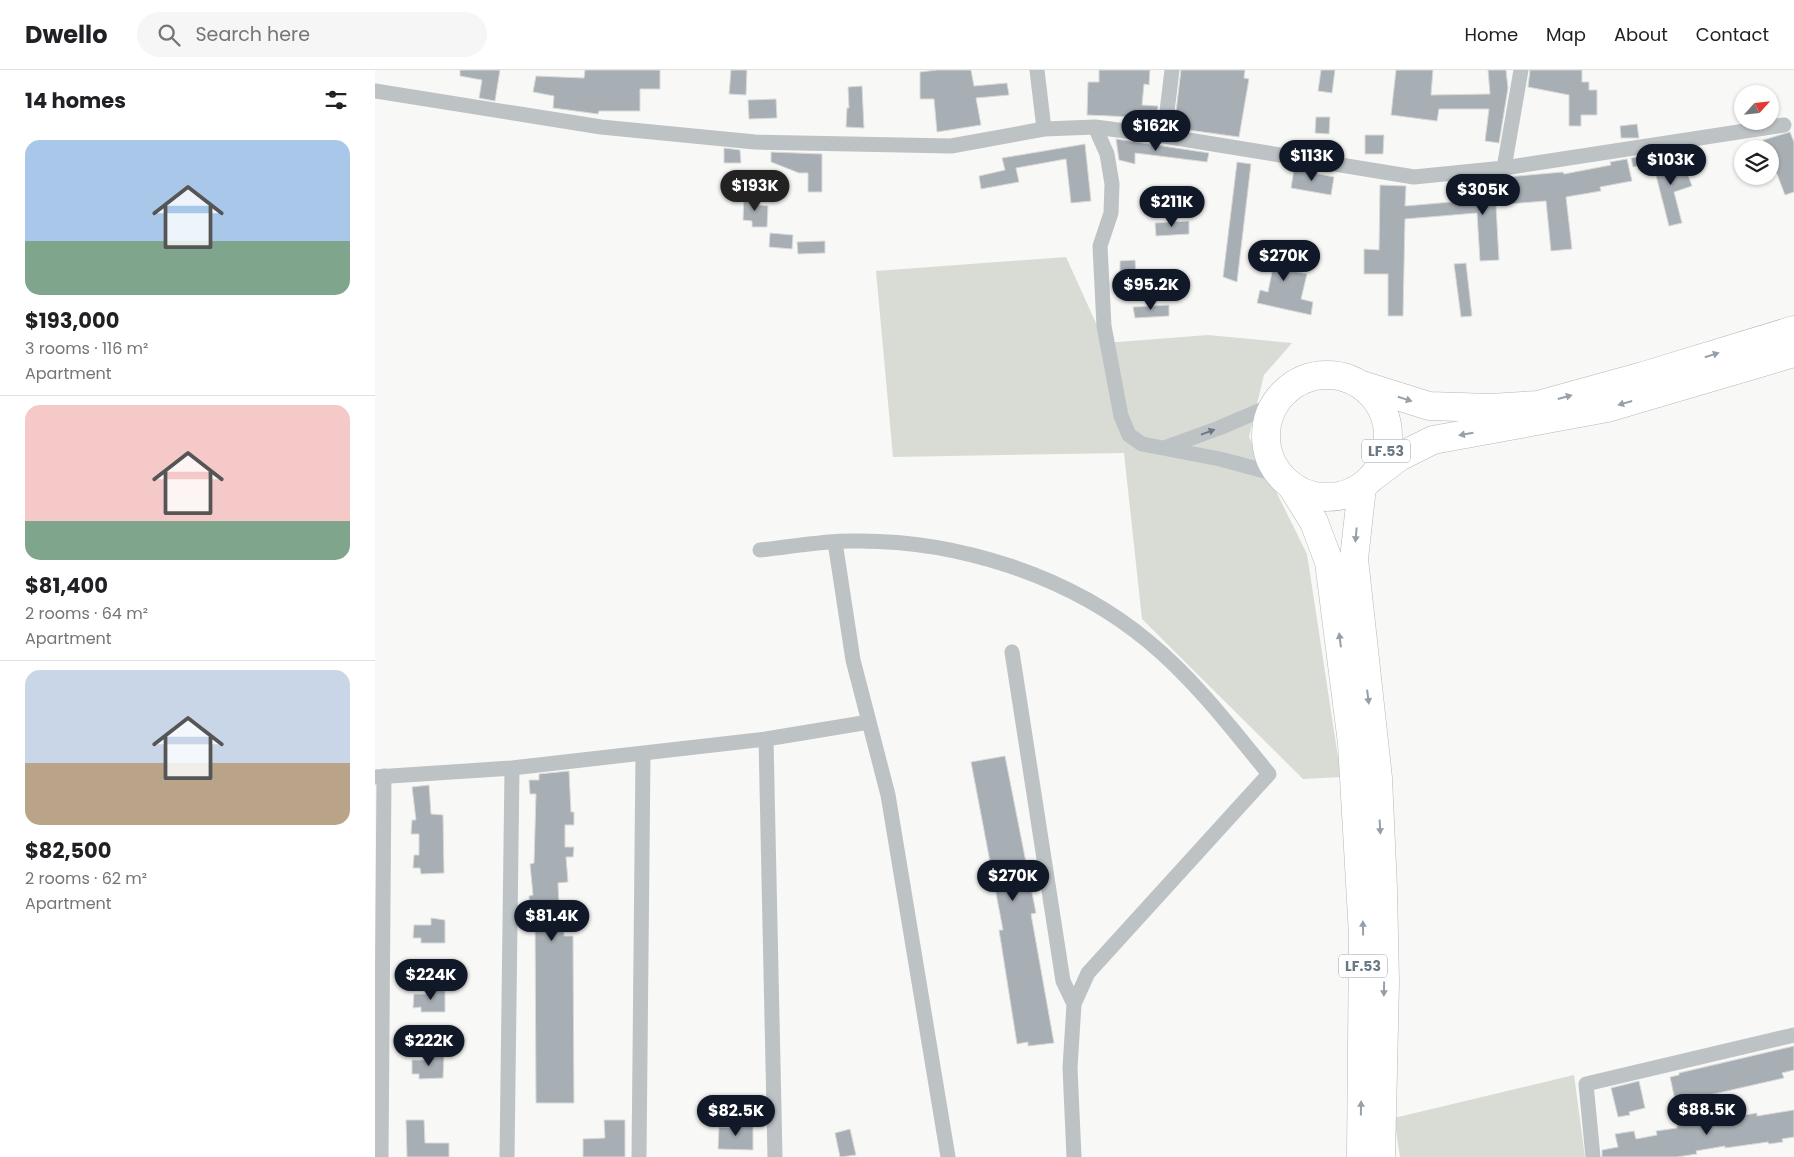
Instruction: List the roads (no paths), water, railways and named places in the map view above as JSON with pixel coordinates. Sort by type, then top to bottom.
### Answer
[{"type":"highway","name":"LF.53","points":[[1361,1157],[1363,935],[1353,743],[1329,562],[1314,522],[1271,459],[1266,440],[1268,421],[1275,404],[1287,389],[1304,379],[1322,375],[1341,376],[1359,384],[1429,406],[1491,408],[1538,405],[1643,376],[1794,330]]},
{"type":"highway","name":"LF.53","points":[[1286,480],[1304,493],[1326,497],[1348,493],[1368,481],[1399,457],[1433,440],[1607,408],[1794,354]]},
{"type":"highway","name":"LF.53","points":[[1359,384],[1372,395],[1382,409],[1387,426],[1388,444],[1383,461],[1368,481],[1354,559],[1378,778],[1383,888],[1385,983],[1381,1157]]},
{"type":"street","points":[[1037,70],[1044,129]]},
{"type":"street","points":[[1164,136],[1172,70]]},
{"type":"street","points":[[1504,168],[1521,70]]},
{"type":"street","points":[[375,91],[601,127],[755,142],[951,146],[1044,129],[1095,127],[1164,136],[1414,177],[1504,168],[1784,125]]},
{"type":"street","points":[[1095,127],[1107,154],[1112,184],[1111,214],[1101,246],[1105,326],[1121,416],[1129,435],[1142,444],[1220,459],[1286,480]]},
{"type":"street","points":[[1163,449],[1275,404]]},
{"type":"street","points":[[760,550],[850,540],[930,545],[993,559],[1086,599],[1149,642],[1210,702],[1269,774],[1088,973],[1074,1004],[1070,1068],[1074,1157]]},
{"type":"street","points":[[835,542],[853,660],[888,795],[948,1157]]},
{"type":"street","points":[[1012,652],[1063,981],[1074,1004]]},
{"type":"street","points":[[381,1157],[380,777],[512,768],[766,739],[869,722]]},
{"type":"street","points":[[766,739],[775,1157]]},
{"type":"street","points":[[639,1157],[643,753]]},
{"type":"street","points":[[507,1157],[512,768]]},
{"type":"street","points":[[1593,1157],[1585,1084],[1794,1035]]}]
